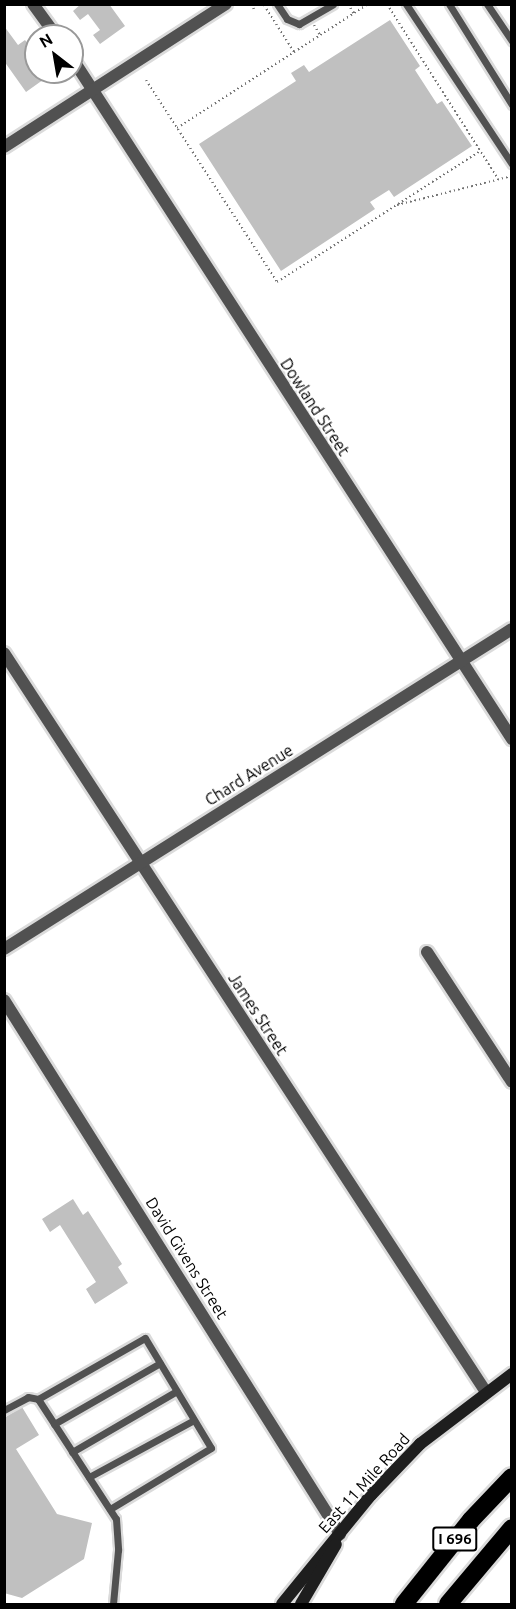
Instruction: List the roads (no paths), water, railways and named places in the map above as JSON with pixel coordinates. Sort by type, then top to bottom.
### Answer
[{"type":"highway","name":"I 696","points":[[404,1605],[471,1520],[512,1477]]},
{"type":"highway","name":"I 696","points":[[448,1605],[512,1528]]},
{"type":"main road","name":"East 11 Mile Road","points":[[282,1605],[340,1534],[420,1444],[512,1374]]},
{"type":"main road","points":[[301,1605],[340,1534]]},
{"type":"street","points":[[33,4],[47,24]]},
{"type":"street","points":[[4,147],[226,4]]},
{"type":"street","name":"Dowland Street","points":[[84,81],[512,739]]},
{"type":"street","name":"Chard Avenue","points":[[4,949],[512,629]]},
{"type":"street","name":"James Street","points":[[4,653],[486,1392]]},
{"type":"street","points":[[427,952],[512,1082]]},
{"type":"street","name":"David Givens Street","points":[[4,1000],[340,1534]]},
{"type":"lane","points":[[277,4],[287,19],[299,24],[333,4]]},
{"type":"lane","points":[[406,4],[512,164]]},
{"type":"lane","points":[[449,4],[512,105]]},
{"type":"lane","points":[[487,4],[512,41]]},
{"type":"lane","points":[[38,1400],[146,1338],[210,1448],[110,1509]]},
{"type":"lane","points":[[54,1424],[160,1363]]},
{"type":"lane","points":[[72,1452],[177,1391]]},
{"type":"lane","points":[[4,1410],[28,1397],[38,1400],[116,1519],[118,1550],[113,1605]]},
{"type":"lane","points":[[89,1478],[194,1420]]}]
